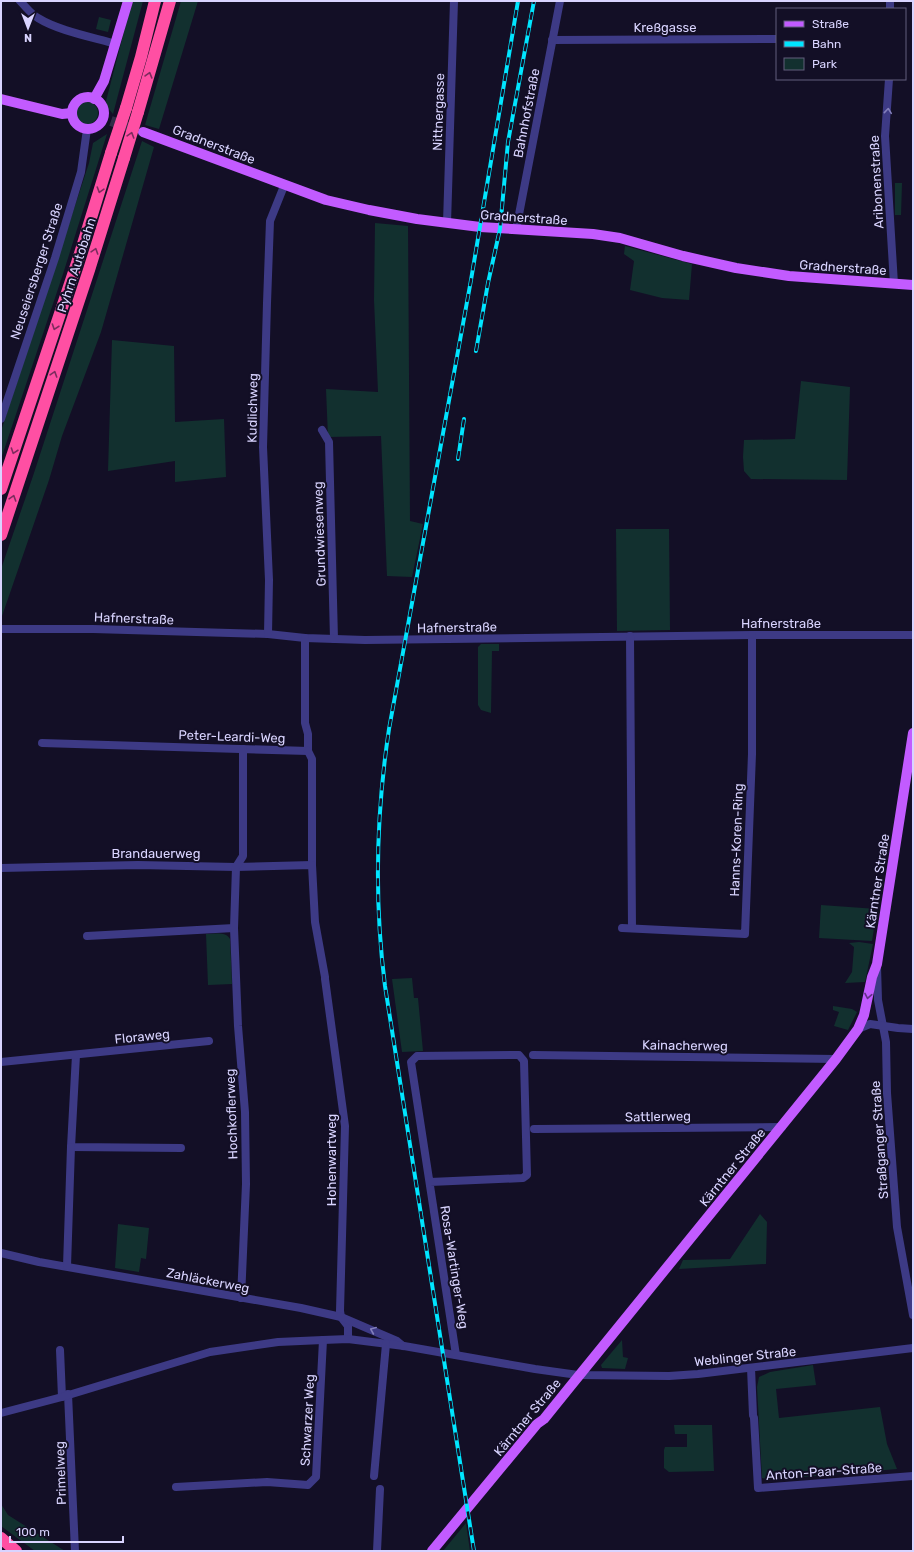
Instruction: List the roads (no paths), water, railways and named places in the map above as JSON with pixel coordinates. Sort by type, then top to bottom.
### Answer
[{"type":"highway","name":"Pyhrn Autobahn","points":[[1,489],[78,260],[126,108],[155,1]]},
{"type":"highway","name":"Pyhrn Autobahn","points":[[1,535],[89,270],[138,112],[170,1]]},
{"type":"highway","points":[[1,1538],[16,1551]]},
{"type":"main road","points":[[94,99],[104,81],[128,1]]},
{"type":"main road","points":[[86,98],[94,99],[102,106],[103,113],[107,120],[95,127],[87,129],[77,124],[73,119],[72,113],[74,105],[79,100],[86,98]]},
{"type":"main road","points":[[1,99],[62,114],[72,113]]},
{"type":"main road","name":"Gradnerstraße","points":[[143,132],[247,170],[284,186],[333,202],[369,210],[447,223],[620,238],[683,256],[736,268],[788,276],[913,285]]},
{"type":"main road","name":"Kärntner Straße","points":[[432,1551],[537,1424],[554,1406],[782,1127],[858,1029],[864,1015],[872,977],[877,964],[913,733]]},
{"type":"street","points":[[20,1],[37,18],[74,33],[116,44]]},
{"type":"street","name":"Nittnergasse","points":[[447,223],[454,1]]},
{"type":"street","name":"Bahnhofstraße","points":[[516,230],[560,1]]},
{"type":"street","name":"Kreßgasse","points":[[552,40],[776,39]]},
{"type":"street","name":"Aribonenstraße","points":[[889,80],[885,136],[894,284]]},
{"type":"street","name":"Neuseiersberger Straße","points":[[1,420],[55,258],[81,172],[87,129]]},
{"type":"street","name":"Kudlichweg","points":[[268,634],[268,580],[263,447],[267,303],[270,221],[284,186]]},
{"type":"street","name":"Grundwiesenweg","points":[[322,430],[329,442],[334,639]]},
{"type":"street","name":"Hafnerstraße","points":[[1,629],[93,629],[268,634],[334,639],[913,635]]},
{"type":"street","name":"Hanns-Koren-Ring","points":[[622,928],[745,934],[752,754],[752,635]]},
{"type":"street","points":[[630,636],[632,928]]},
{"type":"street","points":[[305,638],[305,723],[308,734],[308,751],[312,759],[312,865]]},
{"type":"street","name":"Peter-Leardi-Weg","points":[[42,743],[117,744],[308,751]]},
{"type":"street","name":"Hochkoflerweg","points":[[242,1298],[246,1184],[245,1112],[238,1026],[234,928],[236,867],[243,856],[243,749]]},
{"type":"street","name":"Brandauerweg","points":[[1,868],[153,864],[236,867],[312,865]]},
{"type":"street","name":"Hohenwartweg","points":[[312,865],[315,922],[325,978],[345,1126],[341,1317],[348,1326],[348,1340]]},
{"type":"street","points":[[87,936],[234,928]]},
{"type":"street","name":"Straßganger Straße","points":[[877,964],[878,1000],[886,1042],[887,1093],[896,1219],[913,1314]]},
{"type":"street","points":[[858,1029],[870,1024],[913,1029]]},
{"type":"street","name":"Floraweg","points":[[1,1062],[209,1041]]},
{"type":"street","name":"Rosa-Wartinger-Weg","points":[[430,1182],[523,1178],[527,1175],[524,1062],[519,1054],[417,1056],[411,1062],[456,1355]]},
{"type":"street","points":[[67,1266],[76,1055]]},
{"type":"street","name":"Kainacherweg","points":[[533,1055],[836,1059]]},
{"type":"street","name":"Sattlerweg","points":[[534,1129],[782,1127]]},
{"type":"street","points":[[71,1147],[180,1148]]},
{"type":"street","name":"Zahläckerweg","points":[[1,1253],[301,1308],[341,1317],[397,1340],[404,1346]]},
{"type":"street","name":"Schwarzer Weg","points":[[176,1487],[267,1482],[308,1485],[316,1477],[323,1340]]},
{"type":"street","points":[[1,1413],[210,1352],[278,1342],[348,1340],[386,1344],[578,1375]]},
{"type":"street","points":[[374,1476],[386,1344]]},
{"type":"street","name":"Weblinger Straße","points":[[578,1375],[669,1376],[751,1368],[913,1348]]},
{"type":"street","points":[[60,1350],[65,1395]]},
{"type":"street","name":"Anton-Paar-Straße","points":[[751,1368],[758,1488],[913,1476]]},
{"type":"street","name":"Primelweg","points":[[65,1395],[75,1551]]},
{"type":"street","points":[[377,1551],[380,1489]]},
{"type":"tunnel","points":[[111,121],[140,131]]},
{"type":"railway","points":[[474,1551],[385,986],[379,922],[378,858],[381,793],[389,729],[471,280],[518,1]]},
{"type":"railway","points":[[476,351],[488,283],[500,229],[508,142],[534,1]]},
{"type":"railway","points":[[458,459],[464,419]]}]
